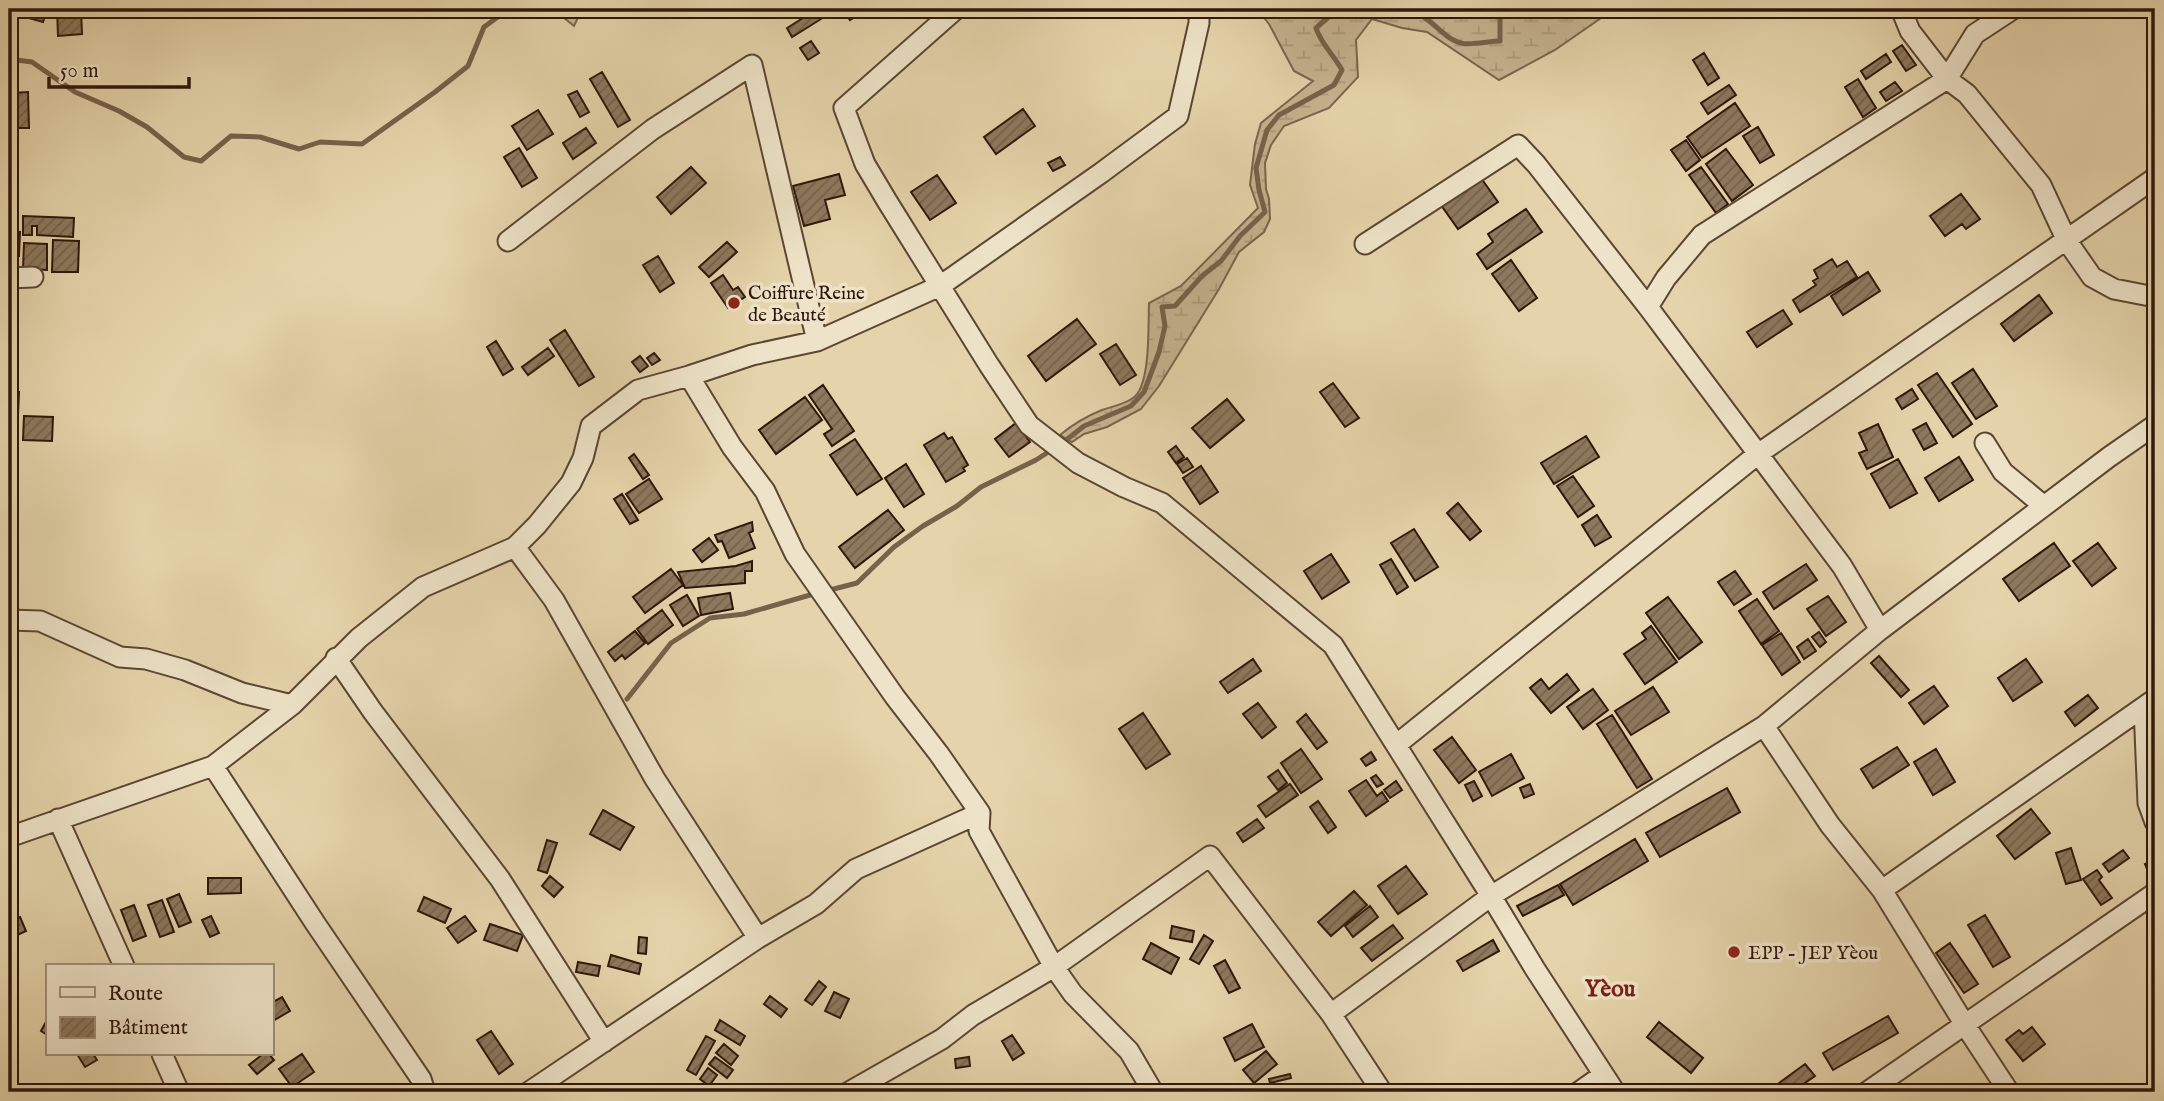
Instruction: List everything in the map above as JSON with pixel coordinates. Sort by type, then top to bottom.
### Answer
[{"type":"street","points":[[956,9],[844,108],[865,164],[1029,425],[1077,463],[1162,503],[1333,645],[1615,1092]]},
{"type":"street","points":[[9,837],[213,766],[292,705],[359,638],[424,587],[515,547],[571,483],[583,458],[591,426],[638,390],[752,355],[817,341],[940,286],[1178,116],[1199,23],[1199,9]]},
{"type":"street","points":[[1901,9],[1910,31],[1947,79],[1967,94],[2041,185],[2067,241],[2091,277],[2114,289],[2155,297]]},
{"type":"street","points":[[1648,307],[1666,278],[1702,235],[1947,79],[1975,34],[2013,9]]},
{"type":"street","points":[[508,241],[653,128],[752,65],[817,341]]},
{"type":"street","points":[[1366,244],[1518,145],[1536,164],[1648,307],[1842,566],[1880,630]]},
{"type":"street","points":[[1396,745],[1758,454],[2155,178]]},
{"type":"street","points":[[9,278],[33,277]]},
{"type":"street","points":[[689,376],[732,447],[765,491],[795,554],[980,813],[979,831],[1054,967],[1073,994],[1129,1051],[1153,1092]]},
{"type":"street","points":[[1331,1014],[1491,896],[1764,726],[1880,630],[2155,425]]},
{"type":"street","points":[[1985,443],[2003,472],[2044,506]]},
{"type":"street","points":[[515,547],[554,600],[655,779],[758,938]]},
{"type":"street","points":[[9,620],[40,621],[120,657],[146,659],[185,670],[242,693],[292,705]]},
{"type":"street","points":[[336,659],[500,879],[604,1042]]},
{"type":"street","points":[[1882,890],[2149,703]]},
{"type":"street","points":[[2149,703],[2148,803],[2155,822]]},
{"type":"street","points":[[1764,726],[1830,825],[1882,890],[2009,1092]]},
{"type":"street","points":[[213,766],[421,1079],[425,1092]]},
{"type":"street","points":[[529,1092],[758,938],[816,904],[856,869],[980,813]]},
{"type":"street","points":[[58,819],[123,964]]},
{"type":"street","points":[[849,1092],[942,1039],[973,1015],[1054,967],[1210,856],[1331,1014],[1382,1092]]},
{"type":"street","points":[[1867,1092],[2155,893]]},
{"type":"street","points":[[163,1056],[172,1089]]},
{"type":"street","points":[[1579,1092],[1603,1075]]},
{"type":"green space","points":[[553,9],[582,9],[574,26]]},
{"type":"green space","points":[[1257,9],[1614,9],[1555,50],[1499,80],[1427,32],[1372,19],[1356,40],[1358,77],[1329,108],[1284,126],[1271,145],[1265,163],[1270,219],[1264,232],[1239,252],[1159,386],[1141,409],[1072,442],[1060,435],[1091,415],[1133,398],[1139,391],[1146,368],[1149,303],[1181,286],[1258,208],[1250,185],[1255,144],[1261,123],[1313,81],[1294,71],[1269,24]]},
{"type":"building","points":[[12,9],[47,9],[43,22],[11,13]]},
{"type":"building","points":[[57,9],[81,9],[82,34],[58,36]]},
{"type":"building","points":[[842,9],[866,9],[850,20]]},
{"type":"building","points":[[816,10],[821,19],[792,37],[787,28]]},
{"type":"building","points":[[811,41],[819,53],[808,60],[800,48]]},
{"type":"building","points":[[1902,45],[1916,65],[1906,71],[1893,51]]},
{"type":"building","points":[[1704,53],[1719,78],[1708,85],[1693,60]]},
{"type":"building","points":[[1886,54],[1891,62],[1866,79],[1861,71]]},
{"type":"building","points":[[602,72],[630,120],[618,127],[590,79]]},
{"type":"building","points":[[1858,79],[1876,108],[1863,117],[1845,87]]},
{"type":"building","points":[[1895,82],[1902,91],[1886,101],[1880,92]]},
{"type":"building","points":[[1729,85],[1736,95],[1708,114],[1701,103]]},
{"type":"building","points":[[577,91],[589,112],[580,117],[568,95]]},
{"type":"building","points":[[28,92],[29,128],[11,128],[10,93]]},
{"type":"building","points":[[1735,103],[1750,126],[1702,158],[1687,137]]},
{"type":"building","points":[[1023,109],[1035,126],[996,154],[984,137]]},
{"type":"building","points":[[538,110],[553,134],[527,150],[512,126]]},
{"type":"building","points":[[1758,127],[1774,155],[1760,163],[1743,136]]},
{"type":"building","points":[[586,128],[596,143],[573,159],[563,143]]},
{"type":"building","points":[[1686,140],[1700,160],[1686,171],[1671,150]]},
{"type":"building","points":[[519,148],[537,178],[522,187],[504,157]]},
{"type":"building","points":[[1726,149],[1753,185],[1732,201],[1706,164]]},
{"type":"building","points":[[1060,157],[1065,165],[1053,171],[1048,163]]},
{"type":"building","points":[[691,167],[706,183],[671,214],[657,197]]},
{"type":"building","points":[[1701,167],[1728,204],[1716,213],[1689,175]]},
{"type":"building","points":[[839,174],[845,195],[825,200],[830,219],[804,226],[793,186]]},
{"type":"building","points":[[937,175],[956,203],[930,220],[911,192]]},
{"type":"building","points":[[1481,178],[1498,202],[1458,229],[1441,205]]},
{"type":"building","points":[[1961,194],[1980,219],[1966,229],[1962,224],[1945,236],[1930,216]]},
{"type":"building","points":[[1526,209],[1542,232],[1487,269],[1477,254],[1493,242],[1488,234]]},
{"type":"building","points":[[23,216],[74,218],[73,237],[37,235],[37,226],[32,226],[32,235],[23,235]]},
{"type":"building","points":[[9,231],[20,232],[19,256],[9,256]]},
{"type":"building","points":[[53,240],[79,241],[78,272],[52,272]]},
{"type":"building","points":[[727,242],[737,252],[709,277],[699,267]]},
{"type":"building","points":[[24,243],[47,244],[47,270],[23,269]]},
{"type":"building","points":[[658,256],[674,283],[660,292],[643,265]]},
{"type":"building","points":[[1832,259],[1837,267],[1847,261],[1857,277],[1800,312],[1793,300],[1816,285],[1813,281],[1818,278],[1814,270]]},
{"type":"building","points":[[1511,260],[1537,298],[1519,311],[1492,274]]},
{"type":"building","points":[[1868,272],[1880,291],[1843,315],[1831,296]]},
{"type":"building","points":[[723,275],[733,290],[738,287],[745,297],[728,308],[711,283]]},
{"type":"building","points":[[2039,295],[2052,313],[2014,341],[2001,324]]},
{"type":"building","points":[[1783,310],[1792,324],[1757,347],[1747,332]]},
{"type":"building","points":[[1077,319],[1096,344],[1046,381],[1028,356]]},
{"type":"building","points":[[565,330],[594,377],[579,386],[550,340]]},
{"type":"building","points":[[496,341],[513,369],[503,375],[487,347]]},
{"type":"building","points":[[1116,344],[1136,375],[1120,385],[1100,354]]},
{"type":"building","points":[[548,348],[554,356],[528,375],[522,367]]},
{"type":"building","points":[[654,353],[660,360],[652,365],[647,358]]},
{"type":"building","points":[[640,356],[648,366],[640,372],[632,362]]},
{"type":"building","points":[[1973,369],[1997,406],[1976,419],[1952,383]]},
{"type":"building","points":[[1937,373],[1972,424],[1953,437],[1918,385]]},
{"type":"building","points":[[1333,383],[1359,418],[1345,427],[1320,392]]},
{"type":"building","points":[[823,385],[854,431],[832,446],[824,434],[832,429],[809,395]]},
{"type":"building","points":[[1912,389],[1918,399],[1902,409],[1896,399]]},
{"type":"building","points":[[9,392],[19,392],[18,415],[9,415]]},
{"type":"building","points":[[805,397],[822,420],[776,454],[759,430]]},
{"type":"building","points":[[1227,399],[1244,420],[1210,448],[1192,428]]},
{"type":"building","points":[[24,416],[53,417],[52,441],[23,440]]},
{"type":"building","points":[[9,421],[15,421],[14,441],[9,441]]},
{"type":"building","points":[[1016,423],[1030,442],[1009,457],[995,439]]},
{"type":"building","points":[[1926,423],[1937,443],[1924,450],[1913,430]]},
{"type":"building","points":[[1878,424],[1893,457],[1867,469],[1859,453],[1867,450],[1859,433]]},
{"type":"building","points":[[944,433],[948,439],[952,437],[968,465],[963,468],[965,471],[946,482],[924,445]]},
{"type":"building","points":[[1586,436],[1599,457],[1554,484],[1541,463]]},
{"type":"building","points":[[855,439],[882,479],[857,495],[830,455]]},
{"type":"building","points":[[1176,446],[1184,457],[1176,463],[1168,452]]},
{"type":"building","points":[[634,454],[649,475],[643,479],[629,458]]},
{"type":"building","points":[[1959,457],[1973,480],[1939,501],[1925,478]]},
{"type":"building","points":[[1187,458],[1193,467],[1183,473],[1177,464]]},
{"type":"building","points":[[1898,459],[1917,493],[1890,508],[1871,474]]},
{"type":"building","points":[[906,464],[924,494],[904,507],[885,478]]},
{"type":"building","points":[[1201,466],[1218,492],[1200,504],[1183,478]]},
{"type":"building","points":[[1573,476],[1594,506],[1578,517],[1557,486]]},
{"type":"building","points":[[649,479],[662,499],[639,513],[626,494]]},
{"type":"building","points":[[622,494],[638,520],[630,524],[614,499]]},
{"type":"building","points":[[1458,503],[1481,531],[1470,540],[1447,513]]},
{"type":"building","points":[[888,510],[904,530],[855,568],[839,547]]},
{"type":"building","points":[[1597,515],[1611,537],[1595,546],[1582,525]]},
{"type":"building","points":[[752,522],[753,531],[749,533],[755,548],[729,558],[722,541],[718,542],[715,535]]},
{"type":"building","points":[[1414,529],[1438,567],[1415,581],[1391,543]]},
{"type":"building","points":[[709,538],[718,550],[702,562],[693,550]]},
{"type":"building","points":[[2054,543],[2070,566],[2019,601],[2003,579]]},
{"type":"building","points":[[2098,543],[2116,568],[2092,586],[2073,561]]},
{"type":"building","points":[[1331,554],[1349,582],[1322,599],[1304,571]]},
{"type":"building","points":[[1391,559],[1408,587],[1397,594],[1380,565]]},
{"type":"building","points":[[752,561],[752,571],[745,571],[745,583],[685,588],[678,572],[736,566]]},
{"type":"building","points":[[1806,564],[1817,580],[1774,609],[1763,592]]},
{"type":"building","points":[[671,569],[683,585],[645,613],[633,597]]},
{"type":"building","points":[[1735,571],[1751,594],[1734,605],[1718,582]]},
{"type":"building","points":[[730,593],[733,609],[701,615],[698,598]]},
{"type":"building","points":[[687,595],[699,616],[683,626],[670,605]]},
{"type":"building","points":[[1828,596],[1846,622],[1826,636],[1807,609]]},
{"type":"building","points":[[1668,597],[1702,642],[1679,659],[1646,613]]},
{"type":"building","points":[[1757,599],[1779,631],[1761,644],[1739,611]]},
{"type":"building","points":[[662,610],[673,625],[648,644],[637,629]]},
{"type":"building","points":[[1651,626],[1677,662],[1645,684],[1624,654],[1646,639],[1642,633]]},
{"type":"building","points":[[635,631],[645,643],[625,659],[622,655],[615,661],[608,652]]},
{"type":"building","points":[[1819,632],[1826,642],[1820,647],[1812,637]]},
{"type":"building","points":[[1781,633],[1800,662],[1782,675],[1762,645]]},
{"type":"building","points":[[1808,639],[1816,651],[1804,659],[1797,647]]},
{"type":"building","points":[[1879,656],[1909,690],[1901,697],[1871,663]]},
{"type":"building","points":[[1253,659],[1261,671],[1228,693],[1220,682]]},
{"type":"building","points":[[2026,659],[2042,682],[2013,701],[1998,678]]},
{"type":"building","points":[[1567,674],[1579,690],[1551,713],[1530,688],[1541,679],[1549,689]]},
{"type":"building","points":[[1934,686],[1948,706],[1924,724],[1909,703]]},
{"type":"building","points":[[1653,687],[1669,712],[1631,735],[1615,711]]},
{"type":"building","points":[[1593,689],[1608,710],[1583,729],[1567,707]]},
{"type":"building","points":[[2088,695],[2098,708],[2075,726],[2065,712]]},
{"type":"building","points":[[1258,703],[1276,727],[1262,738],[1243,714]]},
{"type":"building","points":[[1143,713],[1170,754],[1146,769],[1119,729]]},
{"type":"building","points":[[1306,714],[1327,742],[1317,749],[1297,722]]},
{"type":"building","points":[[1612,715],[1652,779],[1637,788],[1597,724]]},
{"type":"building","points":[[1452,737],[1476,770],[1459,783],[1434,750]]},
{"type":"building","points":[[1897,747],[1909,765],[1873,788],[1861,769]]},
{"type":"building","points":[[1301,749],[1322,779],[1301,793],[1281,763]]},
{"type":"building","points":[[1936,749],[1955,782],[1933,795],[1914,762]]},
{"type":"building","points":[[1371,752],[1376,760],[1366,766],[1361,759]]},
{"type":"building","points":[[1511,754],[1524,778],[1492,796],[1479,772]]},
{"type":"building","points":[[1278,770],[1287,783],[1278,790],[1268,777]]},
{"type":"building","points":[[1376,775],[1383,784],[1377,787],[1371,778]]},
{"type":"building","points":[[1366,780],[1377,796],[1382,792],[1388,801],[1366,816],[1349,791]]},
{"type":"building","points":[[1396,781],[1402,790],[1390,798],[1384,790]]},
{"type":"building","points":[[1474,781],[1482,796],[1473,801],[1465,785]]},
{"type":"building","points":[[1290,784],[1298,795],[1266,817],[1258,806]]},
{"type":"building","points":[[1530,784],[1534,794],[1524,798],[1520,788]]},
{"type":"building","points":[[1727,788],[1740,812],[1660,857],[1646,833]]},
{"type":"building","points":[[1318,801],[1336,827],[1328,833],[1310,807]]},
{"type":"building","points":[[2031,809],[2050,833],[2015,859],[1997,836]]},
{"type":"building","points":[[603,810],[634,827],[620,850],[590,834]]},
{"type":"building","points":[[1257,819],[1264,828],[1243,842],[1237,833]]},
{"type":"building","points":[[1635,839],[1648,861],[1573,905],[1560,884]]},
{"type":"building","points":[[547,840],[557,843],[547,873],[538,870]]},
{"type":"building","points":[[2071,848],[2081,880],[2066,884],[2056,853]]},
{"type":"building","points":[[2123,850],[2129,858],[2109,872],[2103,864]]},
{"type":"building","points":[[2155,860],[2155,879],[2152,881],[2145,864]]},
{"type":"building","points":[[1406,866],[1427,894],[1398,914],[1378,886]]},
{"type":"building","points":[[2097,870],[2102,877],[2099,880],[2112,898],[2101,905],[2083,879]]},
{"type":"building","points":[[550,876],[563,887],[554,897],[542,886]]},
{"type":"building","points":[[208,878],[241,878],[241,893],[208,894]]},
{"type":"building","points":[[1558,885],[1564,895],[1523,916],[1517,906]]},
{"type":"building","points":[[1354,891],[1367,905],[1331,936],[1318,922]]},
{"type":"building","points":[[179,894],[191,922],[179,927],[167,899]]},
{"type":"building","points":[[424,897],[451,909],[445,923],[418,911]]},
{"type":"building","points":[[162,900],[174,932],[160,937],[148,905]]},
{"type":"building","points":[[134,905],[146,936],[133,941],[121,910]]},
{"type":"building","points":[[1370,906],[1378,917],[1353,937],[1345,926]]},
{"type":"building","points":[[1985,915],[2010,957],[1993,967],[1968,925]]},
{"type":"building","points":[[211,916],[219,933],[210,937],[202,920]]},
{"type":"building","points":[[465,916],[476,931],[458,943],[447,928]]},
{"type":"building","points":[[20,917],[26,931],[9,939],[9,922]]},
{"type":"building","points":[[490,924],[523,935],[517,951],[484,940]]},
{"type":"building","points":[[1393,925],[1403,938],[1372,961],[1361,948]]},
{"type":"building","points":[[1172,926],[1194,931],[1192,942],[1170,938]]},
{"type":"building","points":[[1204,935],[1213,941],[1199,964],[1190,959]]},
{"type":"building","points":[[639,937],[647,938],[646,954],[638,953]]},
{"type":"building","points":[[1493,940],[1499,951],[1463,971],[1457,961]]},
{"type":"building","points":[[1151,943],[1179,958],[1171,974],[1143,959]]},
{"type":"building","points":[[1950,943],[1978,984],[1964,993],[1936,953]]},
{"type":"building","points":[[611,955],[641,964],[639,974],[608,966]]},
{"type":"building","points":[[1225,960],[1240,988],[1229,993],[1214,966]]},
{"type":"building","points":[[578,962],[600,966],[598,976],[576,972]]},
{"type":"building","points":[[819,981],[826,987],[812,1005],[805,1000]]},
{"type":"building","points":[[834,992],[849,999],[840,1018],[825,1011]]},
{"type":"building","points":[[770,996],[787,1009],[781,1017],[764,1004]]},
{"type":"building","points":[[282,997],[290,1011],[273,1021],[273,1002]]},
{"type":"building","points":[[1888,1016],[1898,1033],[1833,1070],[1823,1053]]},
{"type":"building","points":[[720,1020],[745,1036],[740,1045],[715,1030]]},
{"type":"building","points":[[46,1022],[46,1034],[41,1031]]},
{"type":"building","points":[[1659,1022],[1703,1058],[1691,1073],[1647,1037]]},
{"type":"building","points":[[1252,1024],[1264,1047],[1235,1061],[1224,1038]]},
{"type":"building","points":[[2032,1027],[2045,1044],[2023,1061],[2006,1040],[2019,1030],[2023,1034]]},
{"type":"building","points":[[491,1031],[513,1064],[499,1074],[477,1040]]},
{"type":"building","points":[[1012,1035],[1024,1053],[1013,1060],[1002,1041]]},
{"type":"building","points":[[706,1036],[715,1041],[696,1075],[687,1070]]},
{"type":"building","points":[[724,1044],[738,1056],[731,1065],[716,1053]]},
{"type":"building","points":[[1266,1051],[1277,1064],[1254,1083],[1243,1070]]},
{"type":"building","points":[[302,1054],[314,1072],[292,1087],[279,1069]]},
{"type":"building","points":[[78,1056],[94,1056],[97,1060],[85,1067]]},
{"type":"building","points":[[260,1056],[271,1056],[274,1060],[257,1074],[249,1065]]},
{"type":"building","points":[[715,1057],[733,1070],[727,1078],[709,1064]]},
{"type":"building","points":[[969,1057],[970,1066],[956,1068],[955,1059]]},
{"type":"building","points":[[1805,1064],[1815,1076],[1792,1092],[1773,1092],[1771,1089]]},
{"type":"building","points":[[708,1068],[717,1075],[709,1086],[700,1079]]},
{"type":"building","points":[[1290,1074],[1291,1078],[1270,1083],[1269,1079]]},
{"type":"building","points":[[726,1085],[735,1092],[720,1092]]},
{"type":"waterway","points":[[9,59],[32,62],[75,92],[119,111],[147,127],[184,157],[201,161],[231,136],[260,137],[299,149],[320,142],[362,144],[468,66],[484,27],[509,9]]},
{"type":"waterway","points":[[1321,9],[1332,14],[1347,9]]},
{"type":"waterway","points":[[1410,9],[1454,41],[1469,44],[1500,41],[1500,9]]},
{"type":"waterway","points":[[1061,444],[1084,426],[1131,406],[1144,392],[1159,352],[1165,326],[1162,307],[1175,306],[1202,276],[1221,261],[1240,236],[1265,212],[1256,168],[1267,130],[1279,115],[1334,85],[1342,70],[1316,28],[1332,14]]},
{"type":"waterway","points":[[826,591],[857,583],[894,547],[923,526],[957,506],[981,487],[1053,449]]},
{"type":"waterway","points":[[627,699],[671,643],[710,618],[744,614],[817,593]]},
{"type":"place","name":"Coiffure Reine de Beauté","points":[[734,303]]},
{"type":"place","name":"EPP - JEP Yèou","points":[[1734,952]]},
{"type":"district","name":"Yèou","points":[[1610,988]]}]
